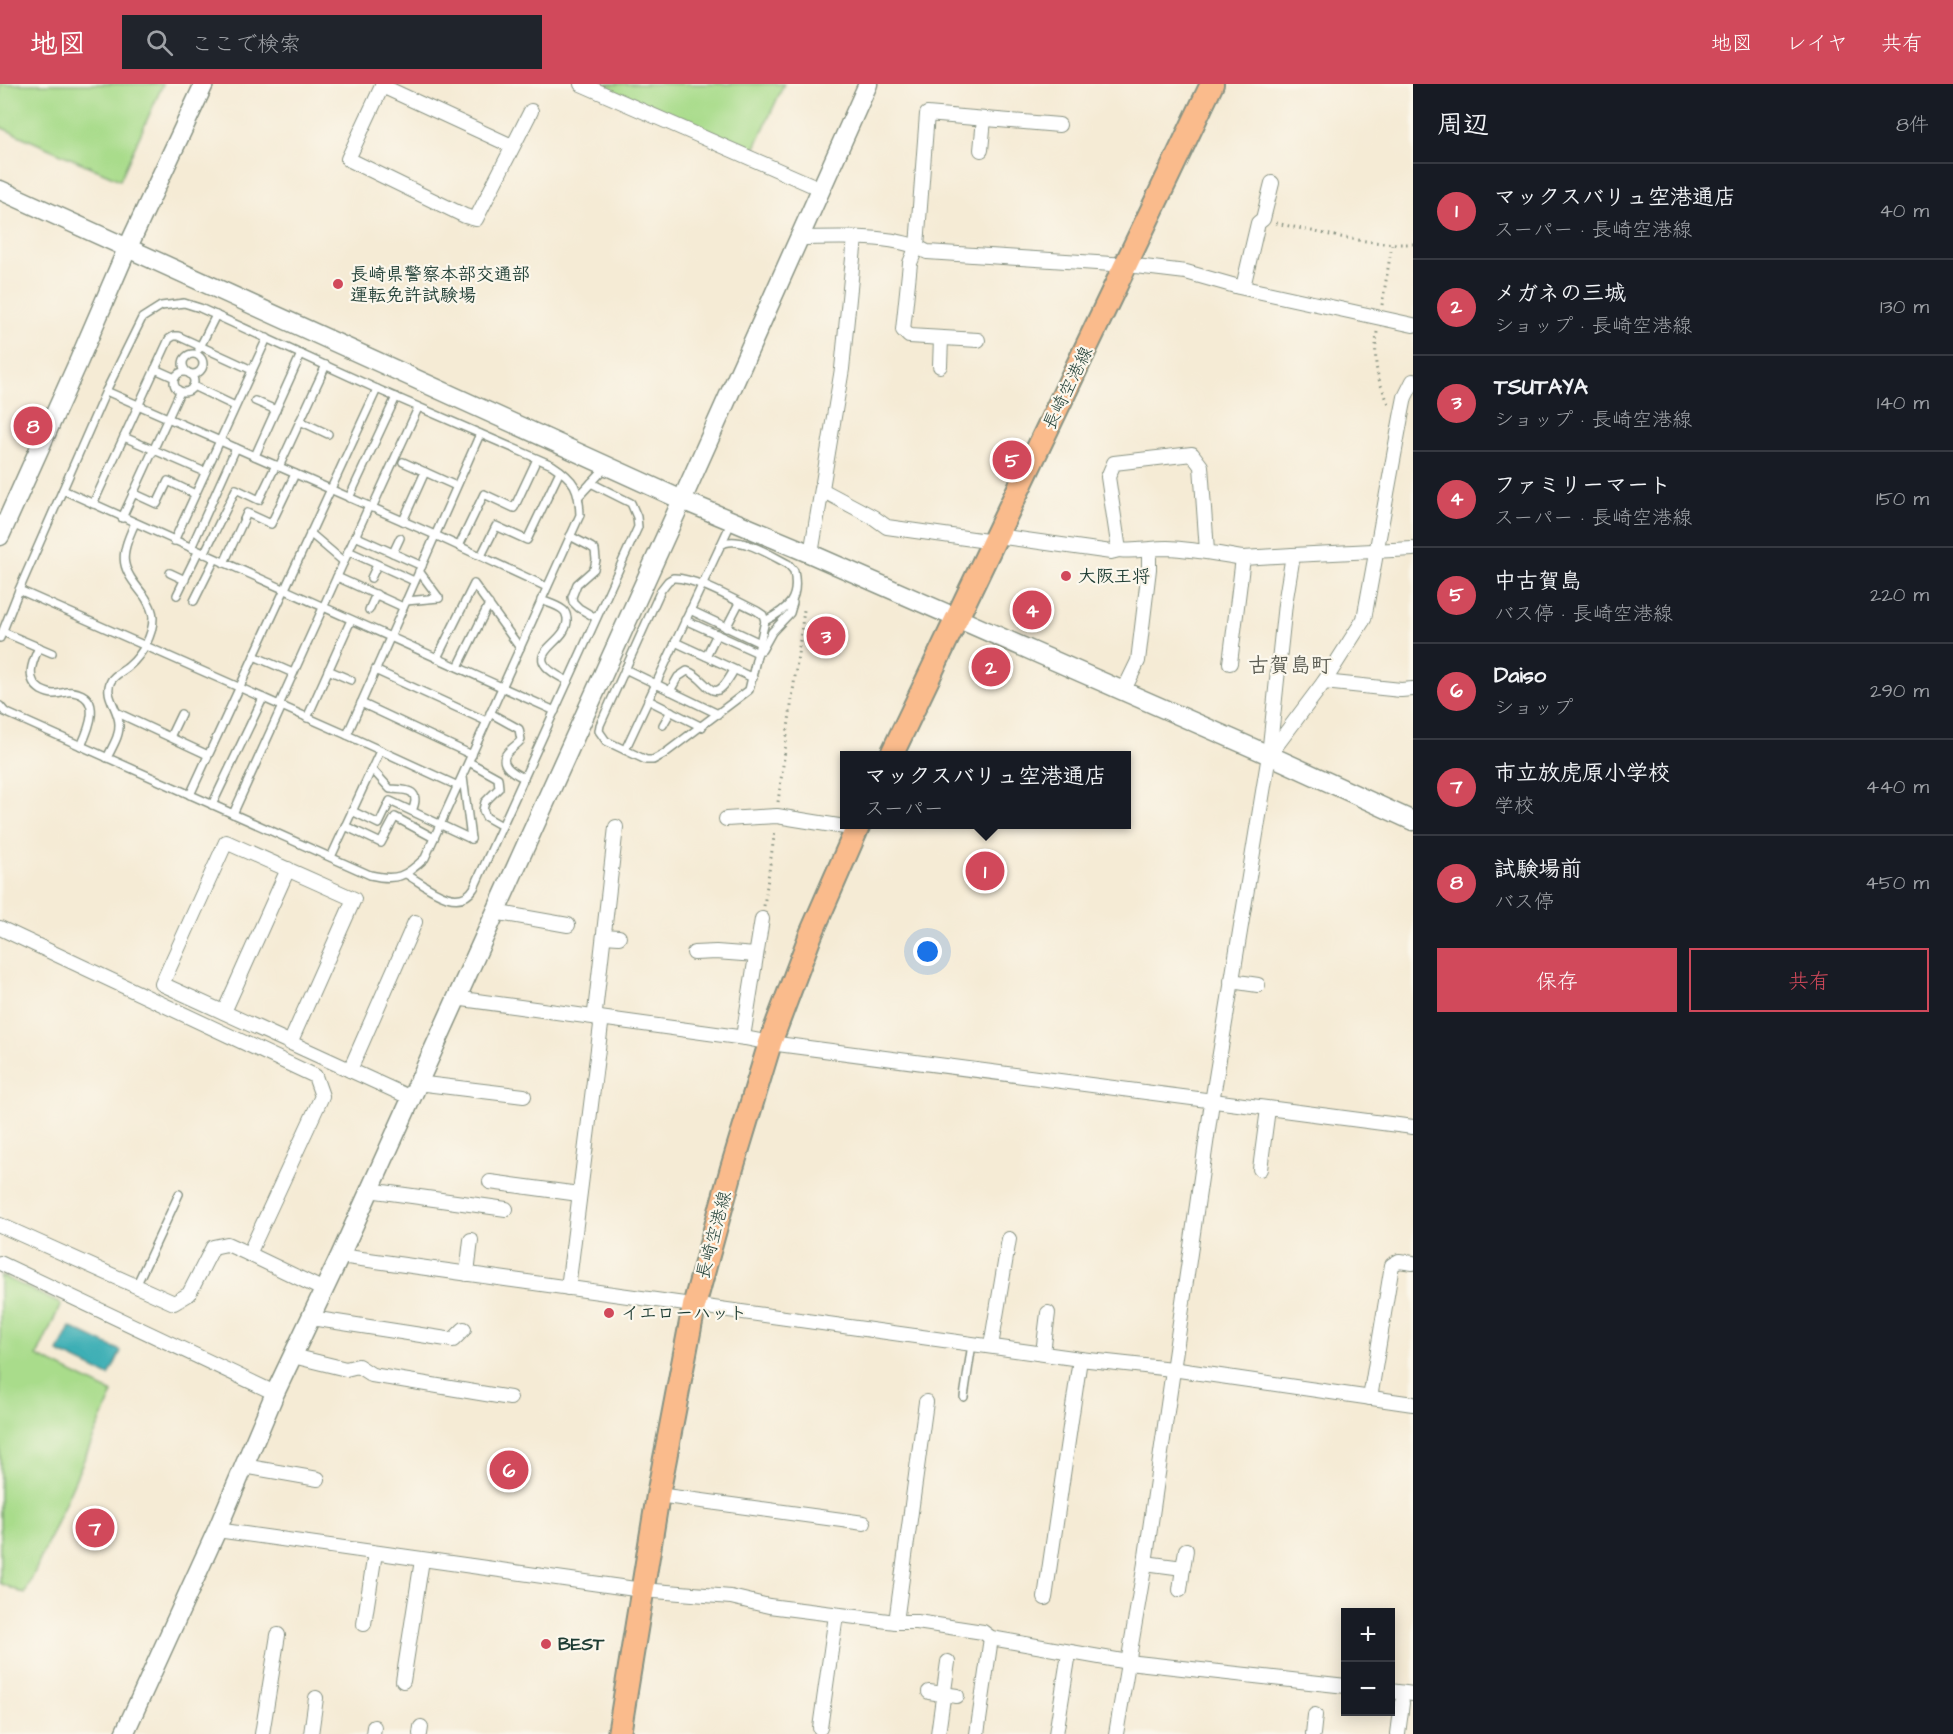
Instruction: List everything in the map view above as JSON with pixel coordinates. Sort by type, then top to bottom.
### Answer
[{"type":"main road","name":"長崎空港線","points":[[893,751],[1128,265],[1212,84]]},
{"type":"main road","name":"長崎空港線","points":[[619,1734],[658,1495],[694,1306],[732,1168],[770,1043],[811,934],[857,829]]},
{"type":"street","points":[[0,536],[127,249],[204,84]]},
{"type":"street","points":[[581,84],[821,189]]},
{"type":"street","points":[[124,1734],[217,1530],[275,1393],[340,1256],[868,84]]},
{"type":"street","points":[[513,146],[382,85],[348,159],[465,216],[476,219],[531,111]]},
{"type":"street","points":[[978,340],[909,336],[903,330],[910,263],[917,246],[927,114],[1059,125]]},
{"type":"street","points":[[981,150],[984,119]]},
{"type":"street","points":[[1243,287],[1258,223],[1262,220],[1272,183]]},
{"type":"street","points":[[0,190],[682,500],[811,554],[1413,821]]},
{"type":"street","points":[[798,238],[867,238],[917,246],[927,252],[1128,265],[1186,272],[1413,325]]},
{"type":"street","points":[[811,554],[842,369],[855,238]]},
{"type":"street","points":[[940,366],[941,338]]},
{"type":"street","points":[[1269,756],[1351,643],[1364,618],[1405,397],[1413,381]]},
{"type":"street","points":[[1119,550],[1108,477],[1114,463],[1192,453],[1201,466],[1207,551]]},
{"type":"street","points":[[822,490],[887,527],[1111,552],[1166,548],[1207,551],[1244,558],[1378,549],[1413,549]]},
{"type":"street","points":[[1123,692],[1138,662],[1149,550]]},
{"type":"street","points":[[1116,1734],[1145,1563],[1212,1102],[1269,756],[1293,555]]},
{"type":"street","points":[[1230,663],[1244,558]]},
{"type":"street","points":[[1324,682],[1407,690],[1401,704]]},
{"type":"street","points":[[726,819],[777,816],[840,825]]},
{"type":"street","points":[[568,1288],[601,1025],[595,1011],[616,827]]},
{"type":"street","points":[[290,1043],[354,899],[226,842],[162,984],[290,1043],[350,1070],[414,1091],[524,1096]]},
{"type":"street","points":[[224,1012],[288,869]]},
{"type":"street","points":[[494,912],[568,925]]},
{"type":"street","points":[[743,1037],[762,919]]},
{"type":"street","points":[[350,1070],[415,921]]},
{"type":"street","points":[[0,927],[315,1076],[322,1096],[249,1254]]},
{"type":"street","points":[[604,936],[619,937]]},
{"type":"street","points":[[694,953],[756,955]]},
{"type":"street","points":[[1231,981],[1258,985]]},
{"type":"street","points":[[455,998],[743,1037],[770,1043],[1413,1127]]},
{"type":"street","points":[[1260,1169],[1268,1109]]},
{"type":"street","points":[[490,1182],[579,1194]]},
{"type":"street","points":[[369,1190],[506,1209]]},
{"type":"street","points":[[0,1225],[174,1303],[189,1294],[213,1247],[227,1244],[324,1290]]},
{"type":"street","points":[[991,1346],[1012,1263],[1009,1239]]},
{"type":"street","points":[[467,1274],[471,1240]]},
{"type":"street","points":[[340,1256],[1370,1398],[1412,1400]]},
{"type":"street","points":[[1370,1398],[1392,1265],[1399,1261],[1413,1263]]},
{"type":"street","points":[[0,1263],[275,1393]]},
{"type":"street","points":[[1042,1353],[1048,1313]]},
{"type":"street","points":[[311,1318],[453,1340],[464,1329]]},
{"type":"street","points":[[293,1356],[346,1369],[358,1366],[372,1375],[510,1398]]},
{"type":"street","points":[[1032,1584],[1046,1591],[1064,1508],[1076,1428],[1080,1359]]},
{"type":"street","points":[[896,1622],[926,1402]]},
{"type":"street","points":[[244,1466],[318,1479]]},
{"type":"street","points":[[658,1495],[864,1523]]},
{"type":"street","points":[[217,1530],[642,1590],[731,1597],[769,1606],[896,1622],[917,1622],[983,1632],[991,1638],[1128,1662],[1341,1685]]},
{"type":"street","points":[[1180,1590],[1186,1550]]},
{"type":"street","points":[[364,1624],[375,1553]]},
{"type":"street","points":[[403,1681],[423,1560]]},
{"type":"street","points":[[1145,1563],[1183,1568]]},
{"type":"street","points":[[820,1728],[836,1615]]},
{"type":"street","points":[[262,1734],[278,1635]]},
{"type":"street","points":[[977,1734],[991,1638]]},
{"type":"street","points":[[1056,1734],[1069,1653]]},
{"type":"street","points":[[938,1734],[950,1695],[948,1662]]},
{"type":"street","points":[[929,1692],[950,1695]]},
{"type":"street","points":[[311,1734],[316,1698]]},
{"type":"street","points":[[1398,1734],[1408,1698]]},
{"type":"street","points":[[981,1708],[996,1711]]},
{"type":"street","points":[[1313,1734],[1315,1715]]},
{"type":"lane","points":[[0,706],[5,712],[370,875],[387,879],[403,876],[425,858],[580,514],[579,496],[575,485],[560,471],[537,459],[418,408],[200,308],[184,303],[161,306],[142,318],[106,391],[1,635],[52,653]]},
{"type":"lane","points":[[180,392],[187,392],[193,387],[194,379],[184,368],[183,361],[187,355],[198,350],[216,315]]},
{"type":"lane","points":[[93,504],[169,339],[174,336],[198,350],[252,370]]},
{"type":"lane","points":[[174,541],[267,338]]},
{"type":"lane","points":[[175,378],[181,373],[196,374],[203,367],[203,360],[198,350]]},
{"type":"lane","points":[[255,456],[302,354]]},
{"type":"lane","points":[[198,551],[236,489],[259,500],[326,365]]},
{"type":"lane","points":[[155,369],[175,378]]},
{"type":"lane","points":[[175,378],[175,386],[180,392]]},
{"type":"lane","points":[[193,387],[235,406]]},
{"type":"lane","points":[[190,795],[377,389]]},
{"type":"lane","points":[[106,391],[435,535],[547,587]]},
{"type":"lane","points":[[122,518],[180,392]]},
{"type":"lane","points":[[349,498],[396,397]]},
{"type":"lane","points":[[255,400],[276,410]]},
{"type":"lane","points":[[233,814],[348,551],[418,408]]},
{"type":"lane","points":[[300,421],[328,434]]},
{"type":"lane","points":[[346,735],[480,434]]},
{"type":"lane","points":[[124,437],[205,472]]},
{"type":"lane","points":[[177,595],[198,551],[236,448]]},
{"type":"lane","points":[[459,546],[484,494],[514,508],[537,459]]},
{"type":"lane","points":[[403,462],[456,486]]},
{"type":"lane","points":[[579,496],[608,465]]},
{"type":"lane","points":[[481,556],[496,526],[527,540],[560,471]]},
{"type":"lane","points":[[403,521],[425,472]]},
{"type":"lane","points":[[224,563],[247,513],[271,524],[295,474]]},
{"type":"lane","points":[[133,493],[157,504],[168,481],[195,494]]},
{"type":"lane","points":[[406,874],[455,900],[463,899],[474,888],[638,527],[638,517],[631,503],[591,483]]},
{"type":"lane","points":[[63,490],[555,711]]},
{"type":"lane","points":[[625,750],[732,521]]},
{"type":"lane","points":[[107,758],[119,728],[118,713],[108,691],[111,681],[136,660],[152,628],[153,613],[130,579],[124,562],[127,541],[135,524]]},
{"type":"lane","points":[[310,533],[344,562]]},
{"type":"lane","points":[[337,577],[404,604],[439,598],[420,568],[356,536]]},
{"type":"lane","points":[[570,536],[595,550],[594,568],[577,584],[572,597],[573,602],[579,608],[597,618]]},
{"type":"lane","points":[[393,553],[400,538]]},
{"type":"lane","points":[[718,547],[724,542],[738,541],[788,564],[794,571],[790,613],[772,632],[756,664]]},
{"type":"lane","points":[[348,551],[414,581]]},
{"type":"lane","points":[[194,601],[215,559]]},
{"type":"lane","points":[[371,578],[377,565]]},
{"type":"lane","points":[[170,573],[185,580]]},
{"type":"lane","points":[[680,578],[739,603],[763,615],[765,621],[749,690],[702,727],[652,760],[646,760],[606,741],[599,731],[600,725],[661,590],[668,581],[680,578]]},
{"type":"lane","points":[[438,658],[474,584],[520,648]]},
{"type":"lane","points":[[19,590],[458,786]]},
{"type":"lane","points":[[369,610],[376,594]]},
{"type":"lane","points":[[765,621],[786,609],[793,597]]},
{"type":"lane","points":[[541,600],[566,613],[565,631],[548,647],[543,659],[550,671],[568,681]]},
{"type":"lane","points":[[726,628],[739,603]]},
{"type":"lane","points":[[458,667],[489,604]]},
{"type":"lane","points":[[690,610],[760,643]]},
{"type":"lane","points":[[307,718],[351,620]]},
{"type":"lane","points":[[685,620],[758,653]]},
{"type":"lane","points":[[706,656],[717,634]]},
{"type":"lane","points":[[675,642],[753,678]]},
{"type":"lane","points":[[39,647],[31,666],[31,677],[36,687],[52,694],[70,691],[80,694],[87,699],[92,708],[89,728],[81,746]]},
{"type":"lane","points":[[254,656],[293,673]]},
{"type":"lane","points":[[625,669],[718,714]]},
{"type":"lane","points":[[328,670],[351,680]]},
{"type":"lane","points":[[375,670],[486,721]]},
{"type":"lane","points":[[670,691],[678,677],[687,671],[698,676],[708,687],[718,690],[727,684],[735,670]]},
{"type":"lane","points":[[212,805],[263,698]]},
{"type":"lane","points":[[648,700],[702,727]]},
{"type":"lane","points":[[361,703],[470,758],[498,778],[499,788],[485,802],[483,810],[486,817],[502,826]]},
{"type":"lane","points":[[663,725],[671,711]]},
{"type":"lane","points":[[118,713],[208,755]]},
{"type":"lane","points":[[490,713],[519,729],[520,740],[506,753],[504,762],[508,769],[524,778]]},
{"type":"lane","points":[[170,738],[181,714]]},
{"type":"lane","points":[[331,857],[380,751]]},
{"type":"lane","points":[[372,769],[390,789],[406,789],[413,794],[415,801],[411,811]]},
{"type":"lane","points":[[352,811],[379,824],[390,801],[471,840],[462,776]]},
{"type":"lane","points":[[345,826],[381,843],[394,818],[434,838]]},
{"type":"lane","points":[[136,1287],[179,1194]]},
{"type":"lane","points":[[964,1397],[972,1344]]},
{"type":"path","points":[[1262,220],[1331,235],[1392,244],[1413,244]]},
{"type":"path","points":[[762,919],[805,602]]},
{"type":"green space","points":[[0,84],[163,84],[120,180],[0,127]]},
{"type":"green space","points":[[594,84],[784,84],[752,154]]},
{"type":"green space","points":[[0,1275],[61,1304],[37,1356],[113,1393],[25,1594],[0,1583]]},
{"type":"water","points":[[70,1327],[121,1351],[109,1376],[58,1352]]},
{"type":"place","name":"長崎県警察本部交通部 運転免許試験場","points":[[338,284]]},
{"type":"place","name":"試験場前","points":[[33,426]]},
{"type":"place","name":"中古賀島","points":[[1012,460]]},
{"type":"place","name":"大阪王将","points":[[1066,576]]},
{"type":"place","name":"ファミリーマート","points":[[1032,610]]},
{"type":"place","name":"TSUTAYA","points":[[826,636]]},
{"type":"place","name":"メガネの三城","points":[[991,667]]},
{"type":"place","name":"マックスバリュ空港通店","points":[[985,871]]},
{"type":"place","name":"イエローハット","points":[[609,1313]]},
{"type":"place","name":"Daiso","points":[[509,1470]]},
{"type":"place","name":"市立放虎原小学校","points":[[95,1528]]},
{"type":"place","name":"BEST","points":[[546,1644]]},
{"type":"district","name":"古賀島町","points":[[1290,665]]}]
